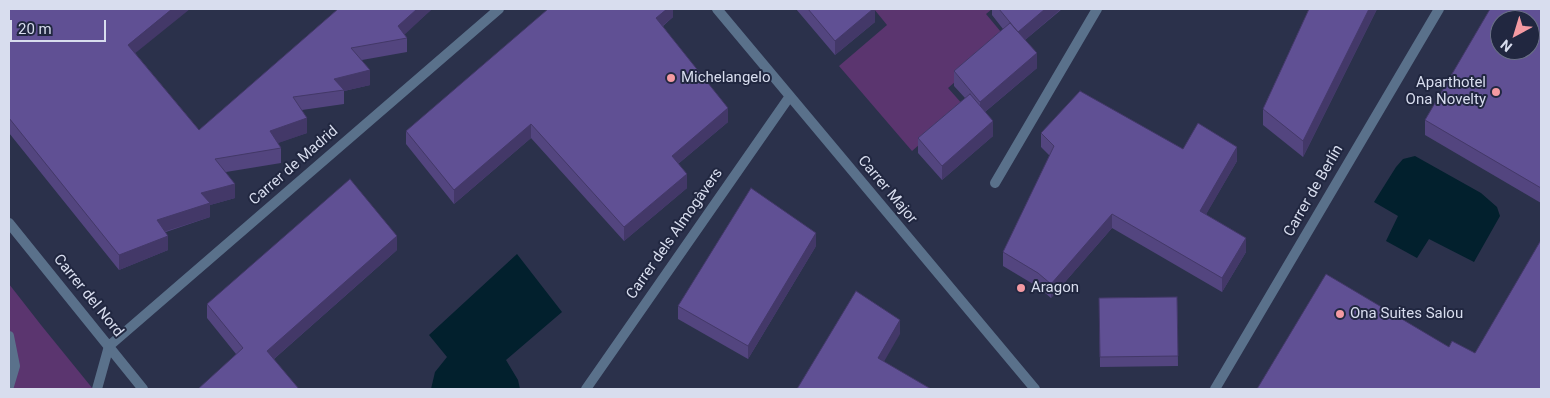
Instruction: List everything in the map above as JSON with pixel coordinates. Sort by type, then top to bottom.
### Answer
[{"type":"street","name":"Carrer de Madrid","points":[[108,346],[499,9]]},
{"type":"street","name":"Carrer Major","points":[[717,9],[1035,389]]},
{"type":"street","points":[[995,183],[1097,9]]},
{"type":"street","name":"Carrer de Berlín","points":[[1215,389],[1439,9]]},
{"type":"street","name":"Carrer dels Almogàvers","points":[[586,389],[790,96]]},
{"type":"street","name":"Carrer del Nord","points":[[9,223],[143,389]]},
{"type":"street","points":[[9,336],[15,366],[9,386]]},
{"type":"street","points":[[97,389],[108,346]]},
{"type":"shaded area","points":[[874,9],[992,9],[986,14],[1006,38],[948,88],[964,106],[912,151],[839,66],[887,25]]},
{"type":"shaded area","points":[[9,284],[41,325],[93,389],[9,389]]},
{"type":"water","points":[[1415,156],[1481,193],[1497,207],[1500,216],[1474,262],[1429,239],[1417,258],[1386,241],[1398,216],[1374,202],[1403,159]]},
{"type":"water","points":[[517,254],[562,312],[506,360],[518,380],[520,389],[431,389],[435,372],[447,357],[429,335]]},
{"type":"building","points":[[9,9],[172,9],[128,45],[199,130],[338,9],[417,9],[398,26],[407,38],[351,48],[370,70],[334,79],[344,90],[293,97],[307,118],[270,131],[281,148],[215,159],[235,184],[201,193],[210,203],[157,220],[168,236],[119,255],[9,118]]},
{"type":"building","points":[[548,9],[667,9],[656,18],[728,108],[672,156],[687,174],[624,227],[531,124],[454,190],[406,131]]},
{"type":"building","points":[[808,9],[873,9],[835,41]]},
{"type":"building","points":[[999,9],[1045,9],[1018,32]]},
{"type":"building","points":[[1309,9],[1369,9],[1303,141],[1263,109]]},
{"type":"building","name":"Aparthotel Ona Novelty","points":[[1490,9],[1541,9],[1541,188],[1425,120]]},
{"type":"building","points":[[1010,23],[1037,53],[980,102],[954,71]]},
{"type":"building","points":[[1080,91],[1183,149],[1198,123],[1237,147],[1200,211],[1246,238],[1222,278],[1112,214],[1051,284],[1038,273],[1003,252],[1054,146],[1041,133]]},
{"type":"building","points":[[970,94],[993,121],[942,166],[918,138]]},
{"type":"building","points":[[350,179],[397,236],[267,351],[299,389],[198,389],[243,348],[207,304]]},
{"type":"building","points":[[751,188],[816,233],[748,346],[678,306]]},
{"type":"building","points":[[1541,240],[1541,389],[1257,389],[1326,274],[1449,347],[1452,341],[1475,353]]},
{"type":"building","points":[[856,291],[900,320],[878,358],[931,389],[797,389]]},
{"type":"building","points":[[1177,297],[1178,356],[1100,357],[1099,298]]},
{"type":"place","name":"Michelangelo","points":[[671,78]]},
{"type":"place","name":"Aparthotel Ona Novelty","points":[[1496,92]]},
{"type":"place","name":"Aragon","points":[[1021,288]]},
{"type":"place","name":"Ona Suites Salou","points":[[1340,314]]}]
